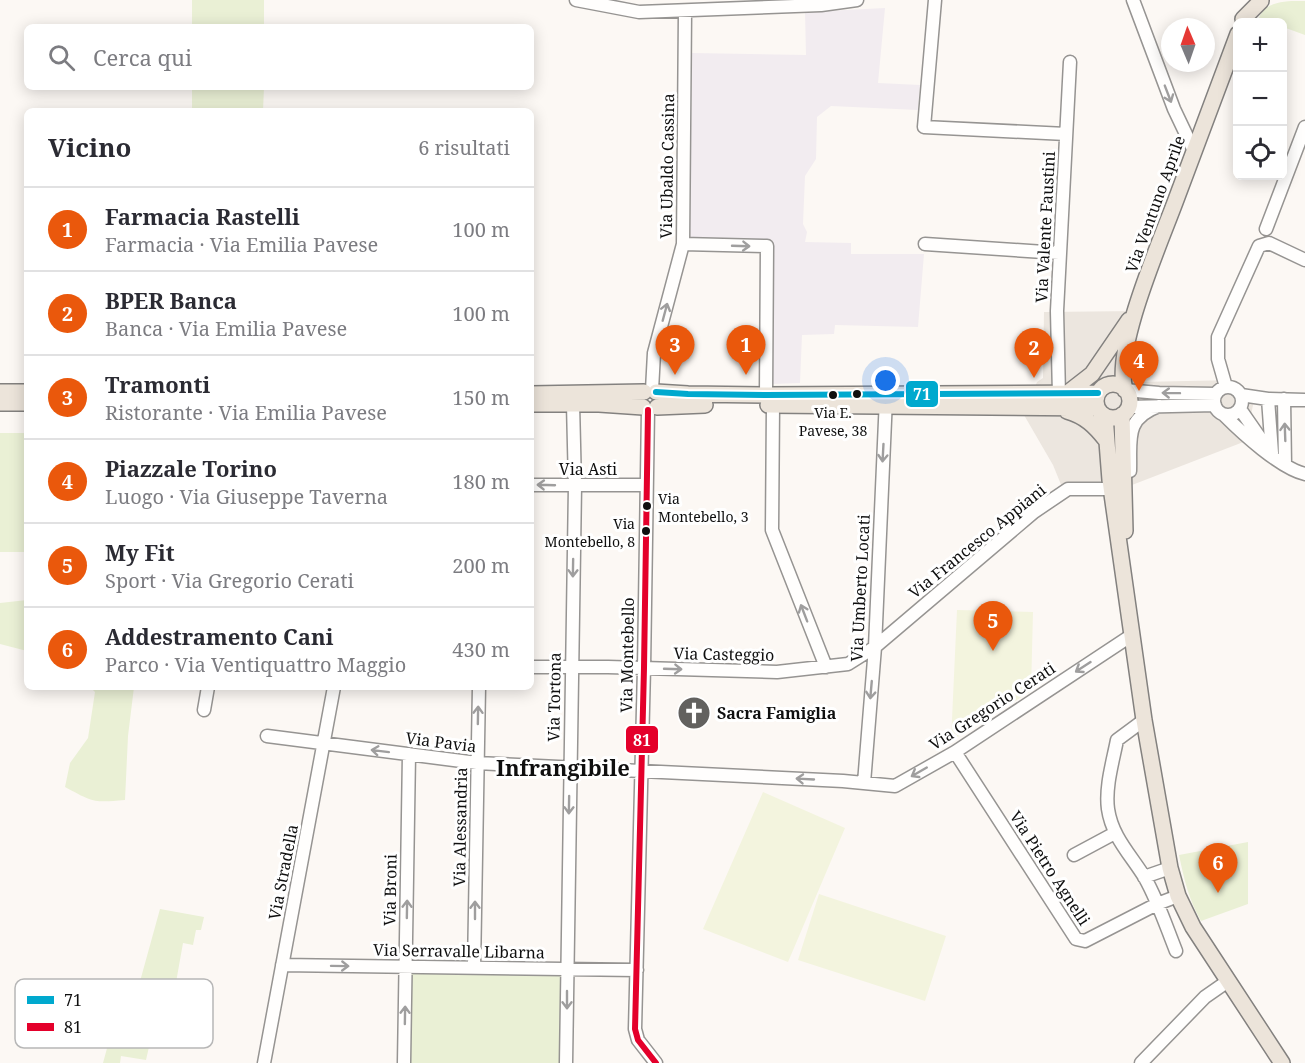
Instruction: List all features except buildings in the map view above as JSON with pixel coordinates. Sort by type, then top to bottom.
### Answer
[{"type":"main road","points":[[1242,18],[1244,0]]},
{"type":"main road","points":[[1256,0],[1263,0]]},
{"type":"main road","points":[[1245,18],[1263,0]]},
{"type":"main road","name":"Via Ventuno Aprile","points":[[1125,390],[1123,365],[1136,309],[1233,47]]},
{"type":"main road","points":[[1059,398],[1092,374],[1136,309]]},
{"type":"main road","points":[[1123,330],[1100,401],[1144,720],[1175,897],[1270,1063]]},
{"type":"main road","points":[[1100,401],[1113,384],[1125,390],[1129,398],[1125,411],[1124,570]]},
{"type":"main road","points":[[0,392],[24,392]]},
{"type":"main road","points":[[534,394],[650,400],[688,405],[769,400],[1059,398],[1100,401],[1113,418],[1125,411]]},
{"type":"main road","points":[[1059,398],[1094,424],[1106,440]]},
{"type":"main road","points":[[534,404],[650,400]]},
{"type":"main road","points":[[0,403],[24,404]]},
{"type":"main road","points":[[1224,983],[1282,1063]]},
{"type":"street","points":[[576,0],[639,12],[821,5],[858,0]]},
{"type":"street","points":[[821,5],[840,0]]},
{"type":"street","points":[[935,0],[924,127],[1066,134]]},
{"type":"street","points":[[1132,0],[1174,109],[1194,151]]},
{"type":"street","name":"Via Ubaldo Cassina","points":[[650,400],[654,353],[683,244],[685,12]]},
{"type":"street","name":"Via Valente Faustini","points":[[1059,398],[1057,311],[1070,62]]},
{"type":"street","points":[[1266,229],[1305,127]]},
{"type":"street","points":[[1305,260],[1269,243],[1260,246],[1221,326],[1217,351],[1219,395],[1224,415],[1249,438],[1285,465],[1305,474]]},
{"type":"street","points":[[683,244],[766,246],[772,530],[826,667]]},
{"type":"street","points":[[925,244],[1059,253]]},
{"type":"street","points":[[1125,411],[1219,395],[1235,388],[1241,403],[1272,454]]},
{"type":"street","points":[[1125,390],[1219,395]]},
{"type":"street","points":[[1224,415],[1233,414],[1241,403],[1268,399],[1305,399]]},
{"type":"street","points":[[1268,399],[1272,454]]},
{"type":"street","points":[[1284,399],[1285,465]]},
{"type":"street","name":"Via Montebello","points":[[645,1063],[635,1029],[646,485],[650,400]]},
{"type":"street","name":"Via Umberto Locati","points":[[864,783],[875,647],[886,400]]},
{"type":"street","name":"Via Tortona","points":[[566,1063],[575,486],[573,404]]},
{"type":"street","points":[[1126,513],[1133,426],[1142,414],[1159,406]]},
{"type":"street","name":"Via Asti","points":[[534,485],[646,485]]},
{"type":"street","name":"Via Francesco Appiani","points":[[875,647],[1034,512],[1068,489],[1111,489]]},
{"type":"street","name":"Via Gregorio Cerati","points":[[864,783],[895,786],[954,752],[1132,635]]},
{"type":"street","name":"Via Casteggio","points":[[534,667],[777,672],[848,664],[875,647]]},
{"type":"street","points":[[204,710],[207,690]]},
{"type":"street","name":"Via Stradella","points":[[264,1063],[333,690]]},
{"type":"street","name":"Via Alessandria","points":[[474,968],[479,690]]},
{"type":"street","points":[[1144,720],[1117,740],[1110,776],[1108,808],[1115,833],[1144,877],[1176,951]]},
{"type":"street","name":"Via Pavia","points":[[267,736],[477,763],[864,783]]},
{"type":"street","name":"Via Pietro Agnelli","points":[[954,752],[1076,939],[1085,941],[1175,897]]},
{"type":"street","name":"Via Broni","points":[[404,1063],[409,754]]},
{"type":"street","points":[[1074,855],[1115,833]]},
{"type":"street","points":[[1144,877],[1170,868]]},
{"type":"street","name":"Via Serravalle Libarna","points":[[282,965],[637,970]]},
{"type":"street","points":[[1141,1063],[1205,997],[1224,983]]},
{"type":"street","name":"Via Montebello","points":[[641,1044],[656,1063]]},
{"type":"shaded area","points":[[885,8],[878,83],[920,85],[918,110],[831,106],[817,117],[816,159],[805,176],[803,224],[807,232],[805,242],[851,243],[851,254],[924,254],[918,327],[835,325],[834,334],[802,335],[800,383],[773,384],[771,242],[690,237],[692,53],[806,55],[805,12]]},
{"type":"shaded area","points":[[1138,311],[1131,363],[1139,382],[1235,380],[1254,400],[1246,441],[1132,485],[1062,487],[1053,465],[1024,415],[1037,382],[1043,378],[1044,312]]},
{"type":"green space","points":[[192,0],[264,0],[264,24],[192,24]]},
{"type":"green space","points":[[1305,1],[1305,35],[1287,28],[1287,18],[1259,18],[1267,8],[1285,2]]},
{"type":"green space","points":[[192,90],[264,90],[263,108],[192,108]]},
{"type":"green space","points":[[0,433],[24,433],[24,552],[0,552]]},
{"type":"green space","points":[[24,600],[24,650],[0,644],[0,603]]},
{"type":"green space","points":[[957,610],[1033,612],[1031,691],[951,741]]},
{"type":"green space","points":[[93,690],[134,690],[128,736],[125,800],[94,800],[65,787],[70,763],[88,738],[95,692]]},
{"type":"green space","points":[[763,792],[845,828],[788,962],[703,929]]},
{"type":"green space","points":[[1248,842],[1248,904],[1201,921],[1187,889],[1179,855]]},
{"type":"green space","points":[[819,894],[946,936],[925,1001],[798,960]]},
{"type":"green space","points":[[160,909],[204,917],[201,930],[196,930],[193,945],[183,943],[177,979],[141,979]]},
{"type":"green space","points":[[410,971],[563,973],[562,1063],[408,1063]]},
{"type":"green space","points":[[107,1048],[149,1048],[146,1060],[121,1056],[120,1063],[103,1063]]},
{"type":"transit line","name":"71","points":[[656,392],[766,395],[1098,393]]},
{"type":"transit line","name":"81","points":[[648,410],[635,1029],[638,1040],[656,1063]]},
{"type":"place","name":"Tramonti","points":[[675,375]]},
{"type":"place","name":"Farmacia Rastelli","points":[[746,375]]},
{"type":"place","name":"BPER Banca","points":[[1034,378]]},
{"type":"place","name":"Piazzale Torino","points":[[1139,391]]},
{"type":"place","name":"Via E. Pavese, 38","points":[[833,395]]},
{"type":"place","name":"Via Montebello, 3","points":[[647,506]]},
{"type":"place","name":"Via Montebello, 8","points":[[646,531]]},
{"type":"place","name":"My Fit","points":[[993,651]]},
{"type":"place","name":"Sacra Famiglia","points":[[694,713]]},
{"type":"place","name":"Addestramento Cani","points":[[1218,893]]},
{"type":"district","name":"Infrangibile","points":[[563,768]]}]
